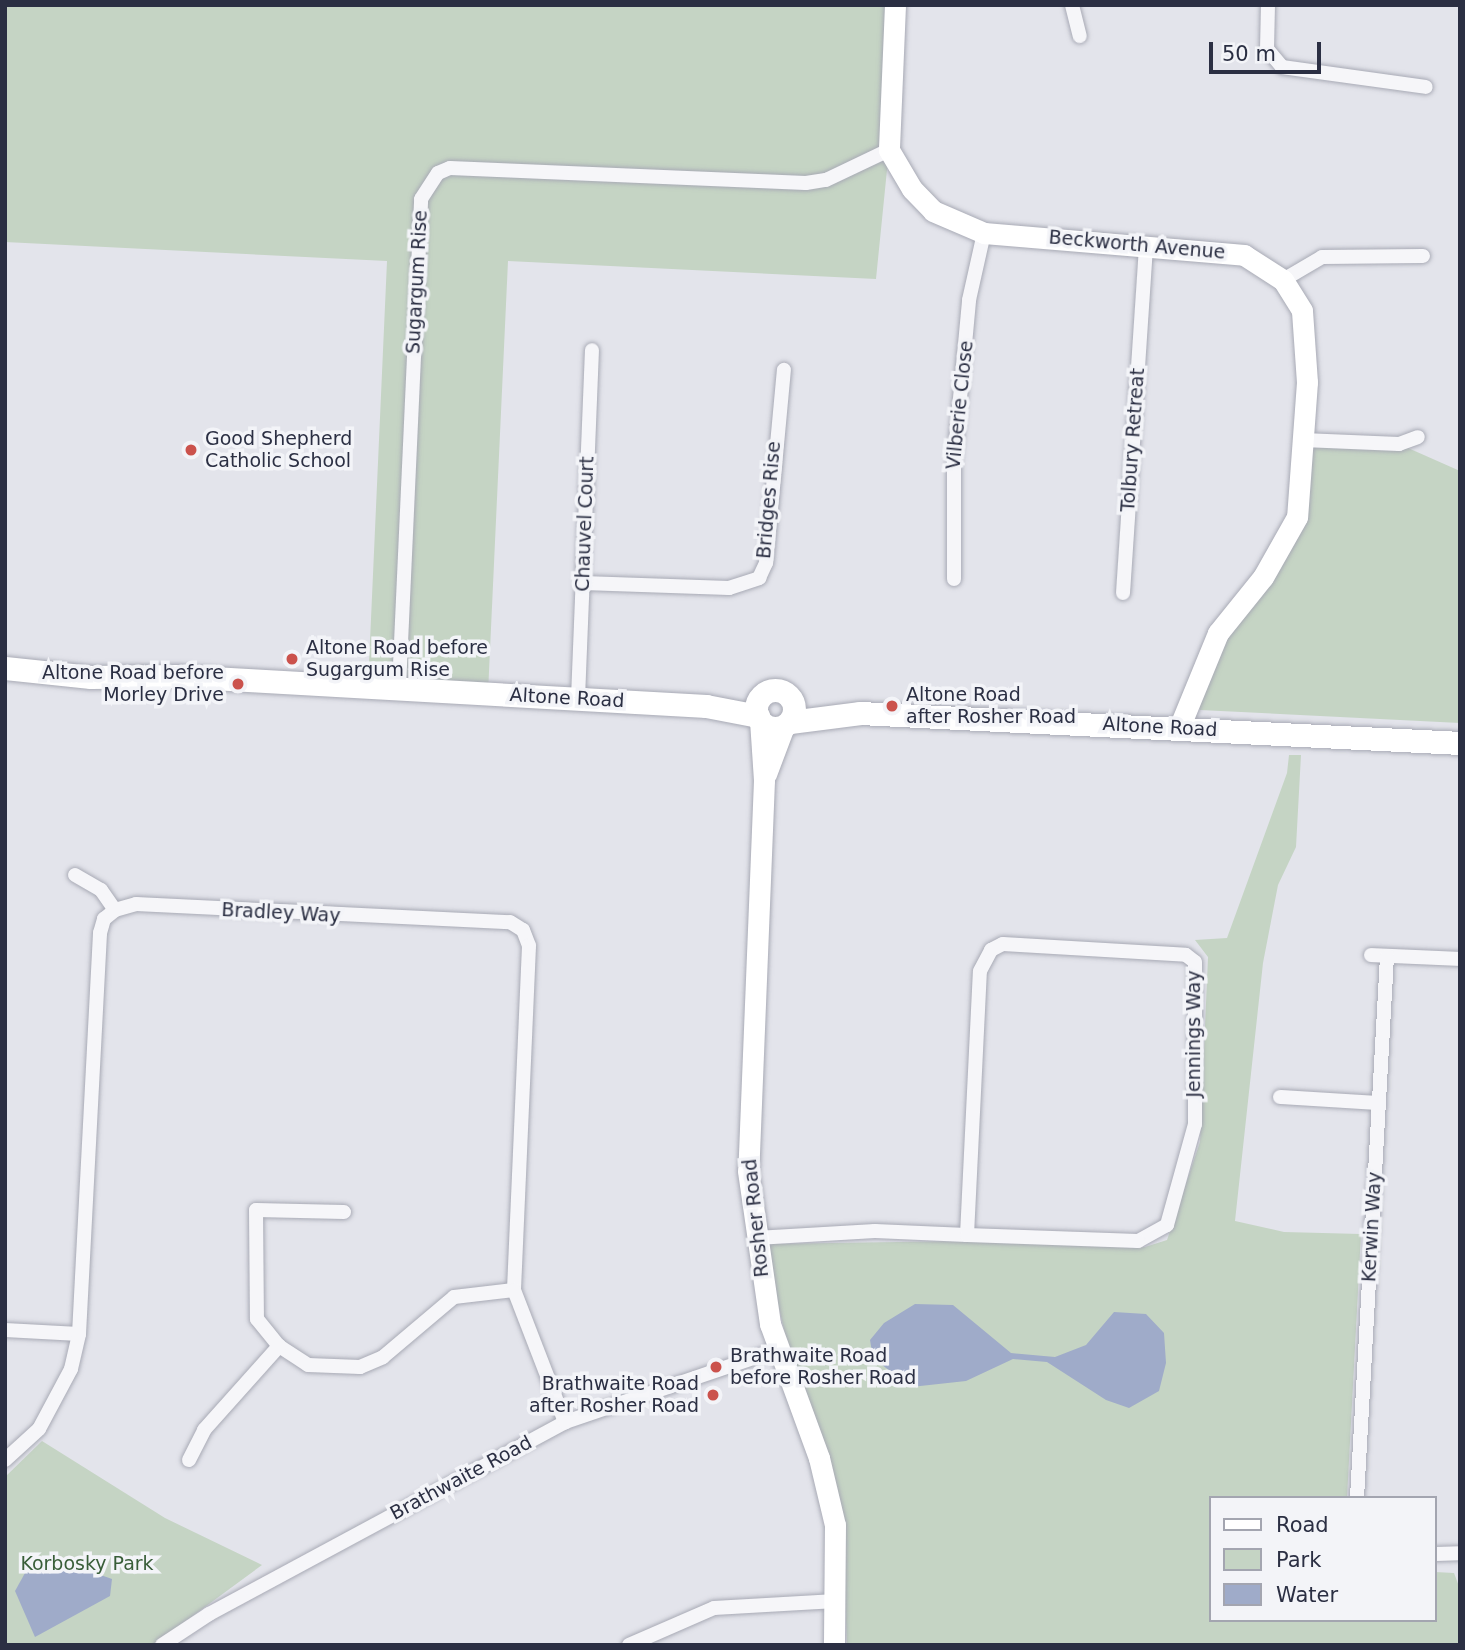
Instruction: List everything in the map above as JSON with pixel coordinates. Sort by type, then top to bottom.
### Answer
[{"type":"main road","name":"Altone Road","points":[[5,654],[177,676]]},
{"type":"main road","name":"Altone Road","points":[[5,668],[91,677],[177,676],[760,710]]},
{"type":"main road","points":[[776,690],[789,696],[794,709],[787,724],[771,728],[760,710],[776,690]]},
{"type":"main road","name":"Altone Road","points":[[789,696],[860,713],[1460,743]]},
{"type":"main road","name":"Altone Road","points":[[787,724],[860,713]]},
{"type":"street","points":[[889,150],[895,5]]},
{"type":"street","points":[[1072,5],[1080,36]]},
{"type":"street","points":[[1268,5],[1267,49],[1282,67],[1426,87]]},
{"type":"street","name":"Beckworth Avenue","points":[[889,150],[912,189],[933,211],[984,233],[1244,255],[1283,281],[1298,303],[1307,332],[1300,499],[1290,535],[1218,633],[1198,688],[1189,729]]},
{"type":"street","name":"Sugargum Rise","points":[[399,687],[421,199],[438,173],[450,168],[806,183],[827,180],[889,150]]},
{"type":"street","name":"Vilberie Close","points":[[954,579],[954,463],[969,300],[984,233]]},
{"type":"street","name":"Tolbury Retreat","points":[[1123,593],[1146,246]]},
{"type":"street","points":[[1283,281],[1322,257],[1423,256]]},
{"type":"street","name":"Chauvel Court","points":[[578,698],[592,350]]},
{"type":"street","name":"Bridges Rise","points":[[583,583],[729,588],[759,578],[766,562],[784,370]]},
{"type":"street","points":[[1303,440],[1399,444],[1418,437]]},
{"type":"street","name":"Rosher Road","points":[[760,710],[764,780],[748,1171],[756,1238],[777,1350],[819,1458],[835,1525],[834,1645]]},
{"type":"street","name":"Rosher Road","points":[[764,780],[787,724]]},
{"type":"street","points":[[5,1460],[39,1429],[71,1368],[79,1334],[100,933],[104,919],[115,910],[101,891],[75,875]]},
{"type":"street","name":"Bradley Way","points":[[115,910],[136,904],[510,922],[523,930],[529,946],[514,1290],[565,1422]]},
{"type":"street","name":"Jennings Way","points":[[756,1238],[875,1231],[967,1235],[1138,1241],[1167,1225],[1195,1124],[1195,962],[1186,955],[1003,944],[984,958],[967,1235]]},
{"type":"street","points":[[1371,955],[1460,959]]},
{"type":"street","name":"Kerwin Way","points":[[1357,1496],[1387,956]]},
{"type":"street","points":[[1280,1097],[1379,1103]]},
{"type":"street","points":[[344,1212],[256,1210],[254,1301],[257,1319],[279,1346],[308,1365],[360,1367],[383,1357],[453,1297],[514,1290]]},
{"type":"street","points":[[5,1330],[79,1334]]},
{"type":"street","points":[[189,1460],[204,1430],[279,1346]]},
{"type":"street","name":"Brathwaite Road","points":[[162,1645],[209,1614],[565,1422],[777,1350]]},
{"type":"street","points":[[1437,1554],[1460,1553]]},
{"type":"street","points":[[629,1645],[714,1608],[836,1601]]},
{"type":"green space","points":[[5,5],[895,5],[889,150],[876,279],[508,261],[488,693],[368,686],[387,261],[5,242]]},
{"type":"green space","points":[[1303,440],[1399,444],[1460,471],[1460,723],[1200,710],[1198,688],[1218,633],[1281,550]]},
{"type":"green space","points":[[1289,755],[1301,755],[1296,847],[1278,885],[1263,963],[1235,1221],[1284,1232],[1361,1234],[1347,1496],[1210,1496],[1210,1622],[1437,1622],[1437,1572],[1454,1573],[1460,1589],[1460,1645],[847,1645],[842,1525],[790,1355],[764,1244],[966,1241],[1145,1247],[1167,1240],[1200,1142],[1208,957],[1195,940],[1227,938],[1287,773]]},
{"type":"green space","name":"Korbosky Park","points":[[42,1441],[165,1518],[262,1565],[153,1645],[5,1645],[5,1477]]},
{"type":"water","points":[[915,1304],[953,1305],[1011,1353],[1055,1357],[1086,1345],[1114,1312],[1146,1314],[1164,1333],[1166,1363],[1159,1391],[1129,1408],[1106,1400],[1047,1362],[1013,1359],[966,1381],[911,1387],[873,1358],[870,1340],[884,1323]]},
{"type":"water","points":[[47,1556],[112,1579],[110,1596],[35,1637],[15,1591],[30,1564]]},
{"type":"place","name":"Good Shepherd Catholic School","points":[[191,450]]},
{"type":"place","name":"Altone Road before Sugargum Rise","points":[[292,659]]},
{"type":"place","name":"Altone Road before Morley Drive","points":[[238,684]]},
{"type":"place","name":"Altone Road after Rosher Road","points":[[892,706]]},
{"type":"place","name":"Brathwaite Road before Rosher Road","points":[[716,1367]]},
{"type":"place","name":"Brathwaite Road after Rosher Road","points":[[713,1395]]}]
